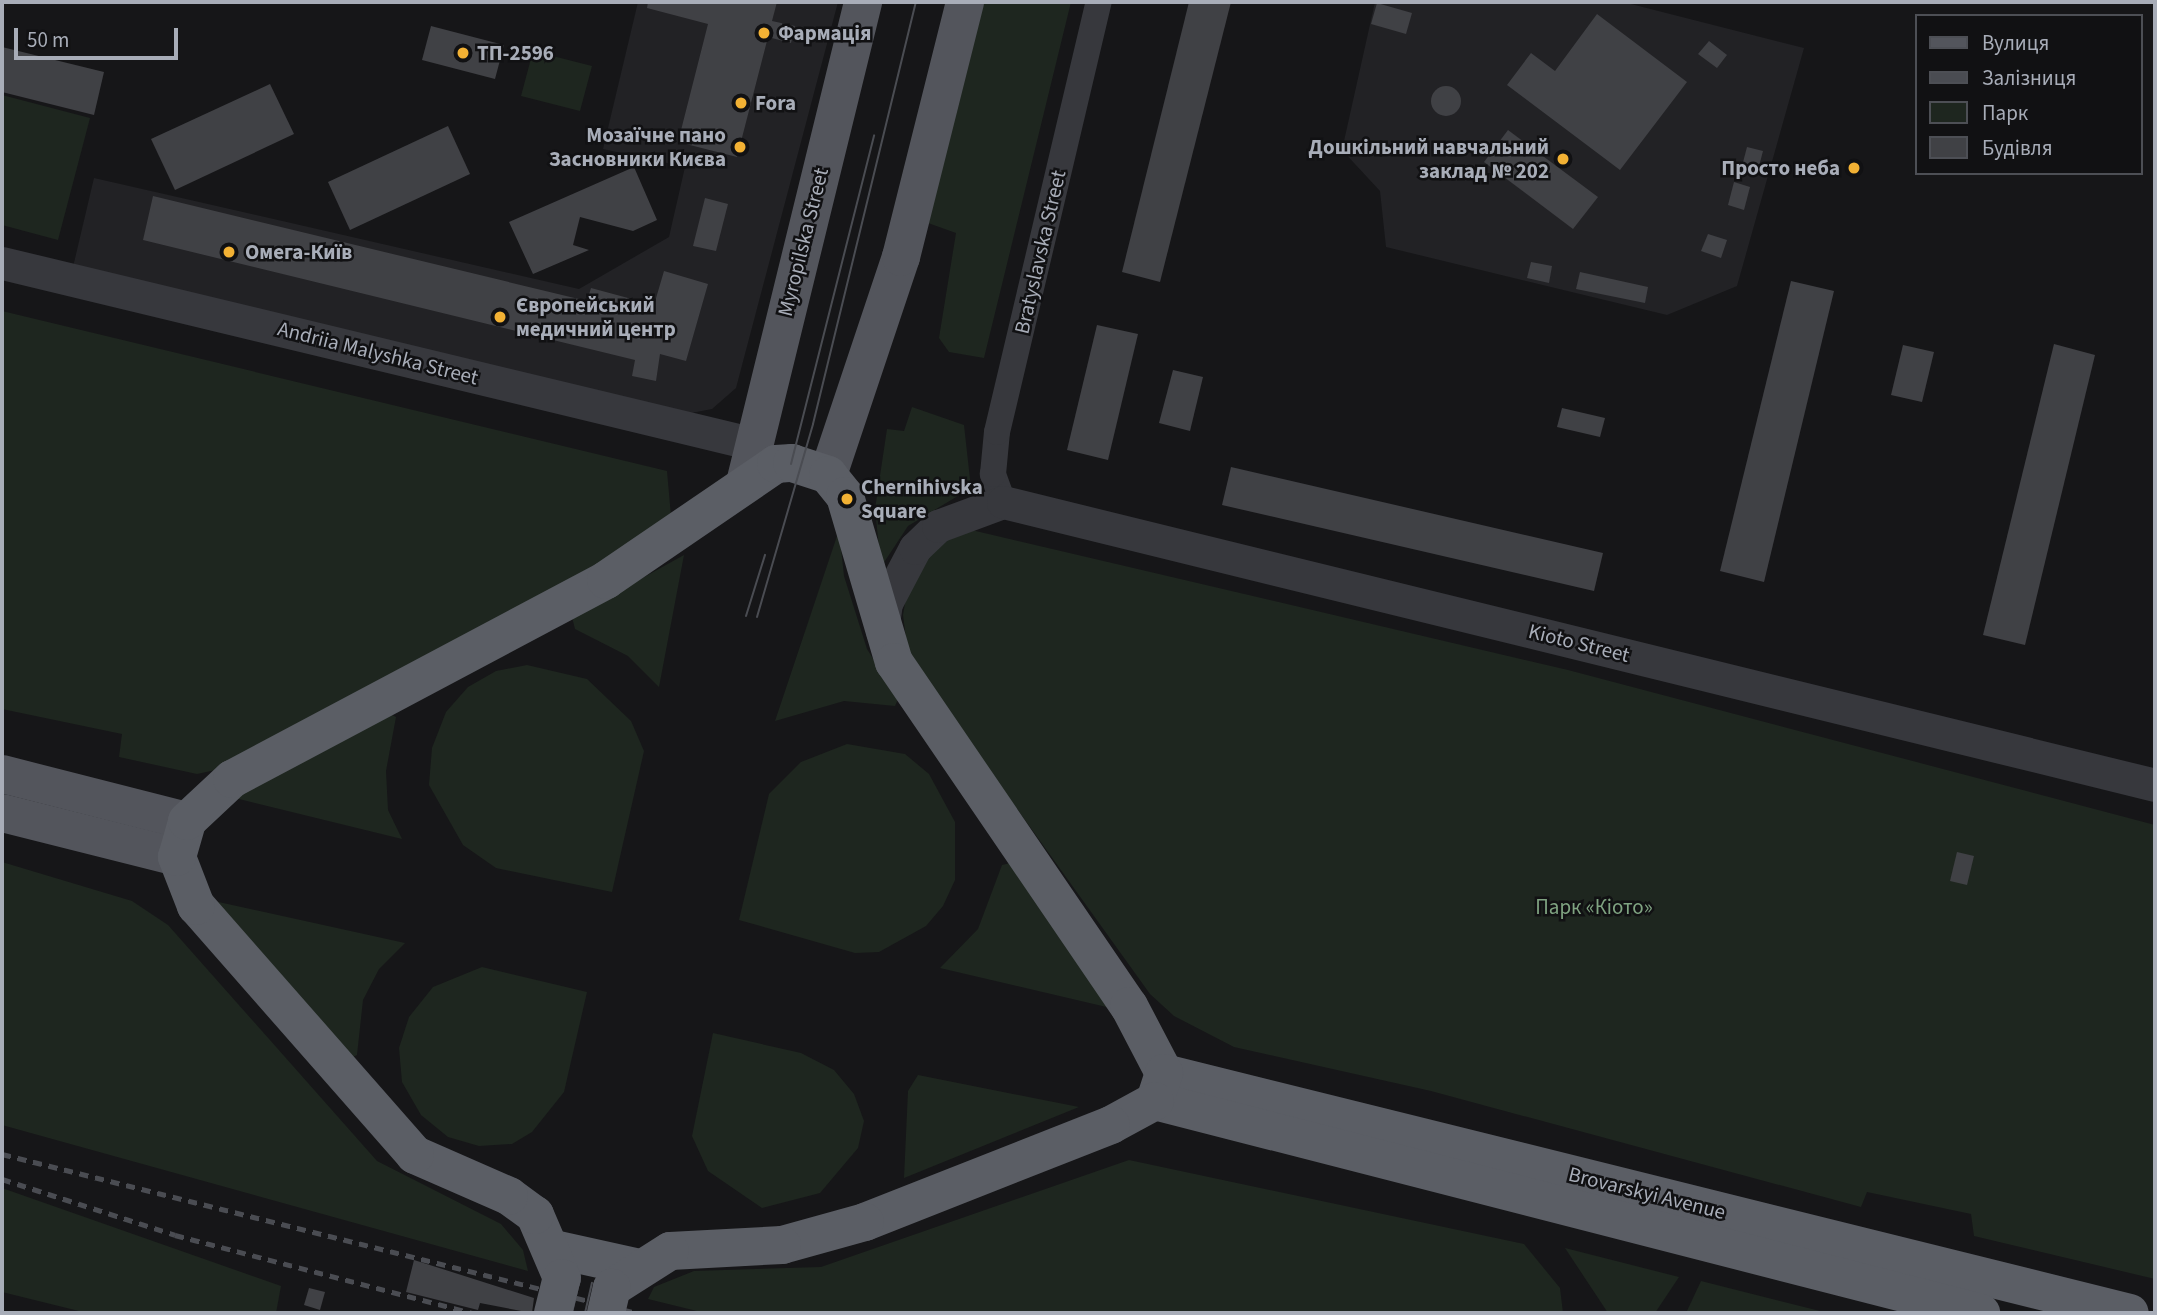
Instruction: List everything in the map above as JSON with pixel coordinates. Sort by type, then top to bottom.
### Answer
[{"type":"highway","points":[[776,464],[828,475],[853,520],[882,633],[894,662],[1129,1006],[1160,1087],[1111,1125],[820,1237],[670,1251],[619,1290],[556,1280],[535,1215],[509,1196],[442,1171],[390,1132],[196,906],[177,857],[187,821],[232,779],[606,580],[686,531],[745,483],[776,464]]},
{"type":"highway","name":"Brovarskyi Avenue","points":[[1160,1087],[1981,1313]]},
{"type":"highway","name":"Brovarskyi Avenue","points":[[1160,1087],[2130,1313]]},
{"type":"main road","name":"Myropilska Street","points":[[745,483],[863,2]]},
{"type":"main road","points":[[828,475],[901,257],[965,2]]},
{"type":"main road","points":[[2,774],[187,821]]},
{"type":"main road","points":[[2,813],[177,857]]},
{"type":"street","name":"Bratyslavska Street","points":[[1003,502],[993,474],[998,432],[1099,2]]},
{"type":"street","name":"Andriia Malyshka Street","points":[[2,263],[754,444]]},
{"type":"street","points":[[882,633],[886,603],[915,548],[938,526],[1003,502]]},
{"type":"street","name":"Kioto Street","points":[[1003,502],[2155,785]]},
{"type":"shaded area","points":[[638,2],[838,2],[736,388],[712,409],[691,413],[73,267],[94,178],[579,289],[669,237],[685,167],[603,149]]},
{"type":"shaded area","name":"Дошкільний навчальний заклад № 202","points":[[1375,2],[1623,2],[1804,48],[1737,286],[1667,315],[1386,247],[1380,191],[1342,150]]},
{"type":"green space","points":[[982,2],[1071,2],[984,358],[949,352],[939,338],[956,233],[928,223]]},
{"type":"green space","points":[[533,51],[592,66],[580,111],[521,96]]},
{"type":"green space","points":[[2,95],[90,118],[58,240],[2,225]]},
{"type":"green space","points":[[2,311],[667,471],[671,516],[661,529],[220,769],[197,774],[119,757],[122,734],[2,709]]},
{"type":"green space","points":[[912,407],[964,425],[971,488],[908,526],[881,567],[875,509],[887,429],[904,431]]},
{"type":"green space","name":"Парк «Кіото»","points":[[963,528],[1568,670],[2155,825],[2155,1279],[1974,1236],[1971,1214],[1867,1192],[1861,1207],[1431,1091],[1234,1047],[1174,1016],[1150,994],[920,674],[907,646],[903,615],[908,586],[921,562]]},
{"type":"green space","points":[[839,530],[844,576],[867,649],[898,699],[895,706],[844,701],[775,721]]},
{"type":"green space","points":[[684,555],[659,687],[628,656],[575,629],[572,617]]},
{"type":"green space","points":[[527,665],[587,679],[631,721],[644,751],[612,892],[496,868],[463,845],[429,785],[432,748],[446,712],[468,687],[496,671]]},
{"type":"green space","points":[[384,711],[396,717],[386,771],[388,810],[402,839],[235,798]]},
{"type":"green space","points":[[847,744],[905,754],[929,774],[955,822],[955,880],[943,906],[926,926],[879,952],[855,953],[739,920],[769,794],[801,762]]},
{"type":"green space","points":[[2,862],[132,901],[168,925],[377,1161],[501,1224],[523,1250],[528,1271],[2,1125]]},
{"type":"green space","points":[[1015,862],[1115,1009],[940,968],[978,929],[1002,865]]},
{"type":"green space","points":[[214,901],[405,943],[379,969],[363,1000],[357,1055],[347,1060]]},
{"type":"green space","points":[[482,967],[587,992],[564,1092],[532,1132],[512,1144],[479,1146],[448,1137],[421,1115],[402,1082],[399,1048],[409,1017],[433,987]]},
{"type":"green space","points":[[713,1033],[801,1053],[834,1070],[854,1094],[864,1121],[858,1148],[820,1193],[762,1208],[708,1171],[692,1136]]},
{"type":"green space","points":[[918,1075],[1079,1107],[904,1178],[908,1091]]},
{"type":"green space","points":[[1129,1160],[1524,1244],[1560,1288],[1563,1313],[705,1313],[648,1299],[654,1287],[694,1271],[821,1267]]},
{"type":"green space","points":[[2,1188],[281,1286],[276,1313],[87,1313],[2,1292]]},
{"type":"green space","points":[[1565,1248],[1679,1277],[1655,1313],[1608,1313]]},
{"type":"green space","points":[[1701,1281],[1828,1313],[1686,1313]]},
{"type":"building","points":[[648,2],[777,2],[772,21],[795,26],[791,43],[768,37],[737,157],[678,142],[708,24],[647,8]]},
{"type":"building","points":[[1189,2],[1231,2],[1160,282],[1122,272]]},
{"type":"building","points":[[1377,3],[1412,13],[1406,34],[1371,24]]},
{"type":"building","name":"Дошкільний навчальний заклад № 202","points":[[1597,14],[1687,82],[1620,170],[1507,85],[1531,53],[1555,71]]},
{"type":"building","name":"ТП-2596","points":[[431,26],[504,45],[495,79],[422,60]]},
{"type":"building","points":[[1709,41],[1727,55],[1717,68],[1698,54]]},
{"type":"building","points":[[2,47],[104,72],[94,115],[2,92]]},
{"type":"building","points":[[270,84],[294,134],[175,190],[151,139]]},
{"type":"building","points":[[1446,86],[1457,90],[1461,101],[1457,112],[1446,116],[1435,112],[1431,101],[1435,90]]},
{"type":"building","points":[[448,126],[470,174],[350,230],[328,182]]},
{"type":"building","points":[[1508,130],[1598,197],[1573,229],[1484,162]]},
{"type":"building","points":[[1747,147],[1763,151],[1757,174],[1741,170]]},
{"type":"building","points":[[634,167],[657,220],[633,231],[580,217],[573,245],[589,250],[533,274],[509,222]]},
{"type":"building","points":[[1734,182],[1750,187],[1744,210],[1728,205]]},
{"type":"building","points":[[153,196],[587,301],[591,288],[654,305],[664,271],[708,284],[686,361],[660,354],[656,381],[632,376],[635,360],[143,240]]},
{"type":"building","points":[[705,198],[728,204],[716,251],[693,246]]},
{"type":"building","points":[[1708,234],[1727,240],[1721,258],[1701,251]]},
{"type":"building","points":[[1531,262],[1552,266],[1549,283],[1527,278]]},
{"type":"building","points":[[1580,272],[1648,287],[1645,303],[1576,289]]},
{"type":"building","points":[[1791,281],[1834,291],[1764,582],[1720,571]]},
{"type":"building","points":[[1097,325],[1138,334],[1108,460],[1067,450]]},
{"type":"building","points":[[2054,344],[2095,355],[2025,645],[1983,635]]},
{"type":"building","points":[[1903,345],[1934,352],[1922,402],[1891,395]]},
{"type":"building","points":[[1173,370],[1203,377],[1190,431],[1159,423]]},
{"type":"building","points":[[1562,408],[1605,418],[1600,437],[1557,427]]},
{"type":"building","points":[[1231,467],[1603,553],[1594,591],[1222,505]]},
{"type":"building","points":[[1957,852],[1974,856],[1967,885],[1950,881]]},
{"type":"building","points":[[414,1260],[534,1298],[532,1313],[480,1303],[478,1310],[406,1292]]},
{"type":"building","points":[[309,1288],[325,1292],[320,1310],[304,1305]]},
{"type":"tram line","points":[[757,617],[813,424],[916,2]]},
{"type":"tram line","points":[[791,464],[874,135]]},
{"type":"tram line","points":[[746,616],[765,555]]},
{"type":"tram line","points":[[572,1313],[580,1279]]},
{"type":"tram line","points":[[585,1313],[592,1283]]},
{"type":"railway","points":[[2,1154],[637,1313]]},
{"type":"railway","points":[[2,1179],[175,1235],[472,1313]]},
{"type":"place","name":"Фармація","points":[[764,33]]},
{"type":"place","name":"ТП-2596","points":[[463,53]]},
{"type":"place","name":"Fora","points":[[741,103]]},
{"type":"place","name":"Мозаїчне пано Засновники Києва","points":[[740,147]]},
{"type":"place","name":"Дошкільний навчальний заклад № 202","points":[[1563,159]]},
{"type":"place","name":"Просто неба","points":[[1854,168]]},
{"type":"place","name":"Омега-Київ","points":[[229,252]]},
{"type":"place","name":"Європейський медичний центр","points":[[500,317]]},
{"type":"place","name":"Chernihivska Square","points":[[847,499]]}]
